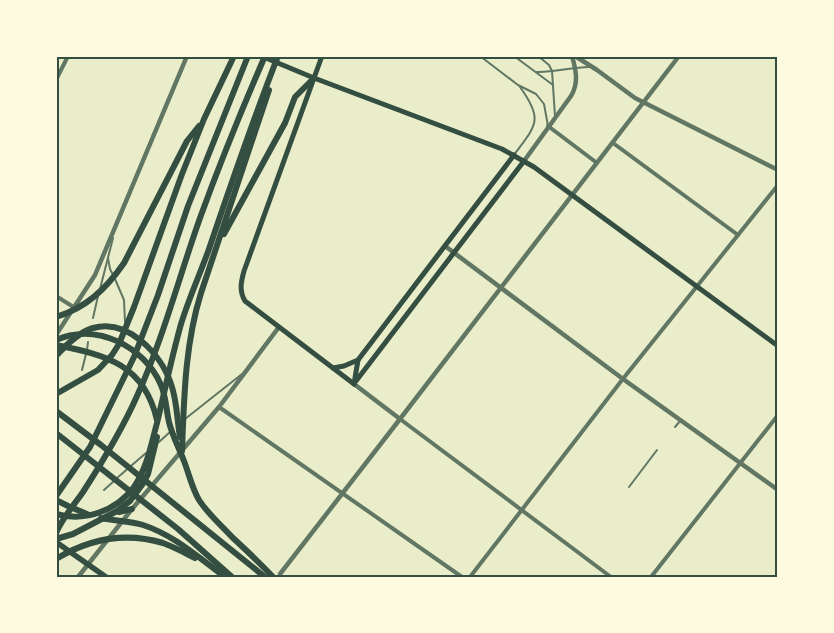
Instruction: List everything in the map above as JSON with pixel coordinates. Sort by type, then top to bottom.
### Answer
[{"type":"highway","points":[[56,394],[89,376],[102,366],[116,350],[204,119],[234,56]]},
{"type":"highway","points":[[56,496],[90,447],[134,357],[158,295],[188,206],[248,56]]},
{"type":"highway","points":[[56,533],[61,522],[105,458],[137,397],[200,218],[265,56]]},
{"type":"highway","points":[[56,514],[74,516],[95,514],[109,508],[134,486],[142,473],[150,451],[182,323],[278,56]]},
{"type":"highway","points":[[212,257],[285,123],[295,97],[314,78]]},
{"type":"highway","points":[[56,317],[76,309],[93,299],[114,277],[124,263],[187,141],[204,119]]},
{"type":"highway","points":[[182,450],[188,360],[195,312],[255,122]]},
{"type":"highway","points":[[56,356],[80,334],[96,328],[115,328],[139,340],[160,362],[168,376],[173,390],[184,463]]},
{"type":"highway","points":[[56,340],[77,334],[101,335],[118,341],[140,356],[160,383],[164,393],[171,428],[195,492],[204,507],[221,526],[276,575]]},
{"type":"highway","points":[[56,345],[104,356],[136,378],[148,393],[155,412],[158,429],[148,474],[137,493],[124,507],[73,534],[56,540]]},
{"type":"highway","points":[[56,411],[265,577]]},
{"type":"highway","points":[[56,433],[178,530],[232,577]]},
{"type":"highway","points":[[56,500],[92,516],[139,524],[156,530],[176,541],[225,577]]},
{"type":"highway","points":[[110,515],[132,509]]},
{"type":"highway","points":[[56,558],[94,541],[125,538],[165,544],[210,566]]},
{"type":"main road","points":[[261,56],[514,155],[573,195],[778,346]]},
{"type":"main road","points":[[322,56],[242,279],[241,290],[245,301],[354,384]]},
{"type":"main road","points":[[354,384],[358,360],[514,155]]},
{"type":"main road","points":[[354,384],[524,161]]},
{"type":"main road","points":[[333,368],[358,360]]},
{"type":"main road","points":[[56,540],[106,577]]},
{"type":"street","points":[[56,80],[68,56]]},
{"type":"street","points":[[56,335],[75,308],[94,275],[187,56]]},
{"type":"street","points":[[574,56],[634,98],[778,170]]},
{"type":"street","points":[[524,161],[575,88],[574,56]]},
{"type":"street","points":[[276,575],[343,493],[679,56]]},
{"type":"street","points":[[548,126],[597,163]]},
{"type":"street","points":[[613,143],[738,235]]},
{"type":"street","points":[[470,577],[623,379],[778,185]]},
{"type":"street","points":[[445,246],[623,379],[778,490]]},
{"type":"street","points":[[56,296],[75,308]]},
{"type":"street","points":[[78,577],[132,509],[219,407],[279,328]]},
{"type":"street","points":[[354,384],[611,577]]},
{"type":"street","points":[[219,407],[462,577]]},
{"type":"street","points":[[652,577],[778,415]]},
{"type":"lane","points":[[480,56],[518,86],[536,94],[540,98],[544,104],[548,126]]},
{"type":"lane","points":[[514,56],[553,85]]},
{"type":"lane","points":[[538,56],[549,65],[552,71],[555,116]]},
{"type":"lane","points":[[536,72],[591,67]]},
{"type":"lane","points":[[514,155],[530,134],[534,125],[534,109],[518,86]]},
{"type":"lane","points":[[93,318],[117,224]]},
{"type":"lane","points":[[108,256],[110,269],[124,300],[125,320],[123,333]]},
{"type":"lane","points":[[82,370],[88,342]]},
{"type":"lane","points":[[104,490],[250,367]]},
{"type":"lane","points":[[675,427],[680,420]]},
{"type":"lane","points":[[629,487],[657,450]]}]
